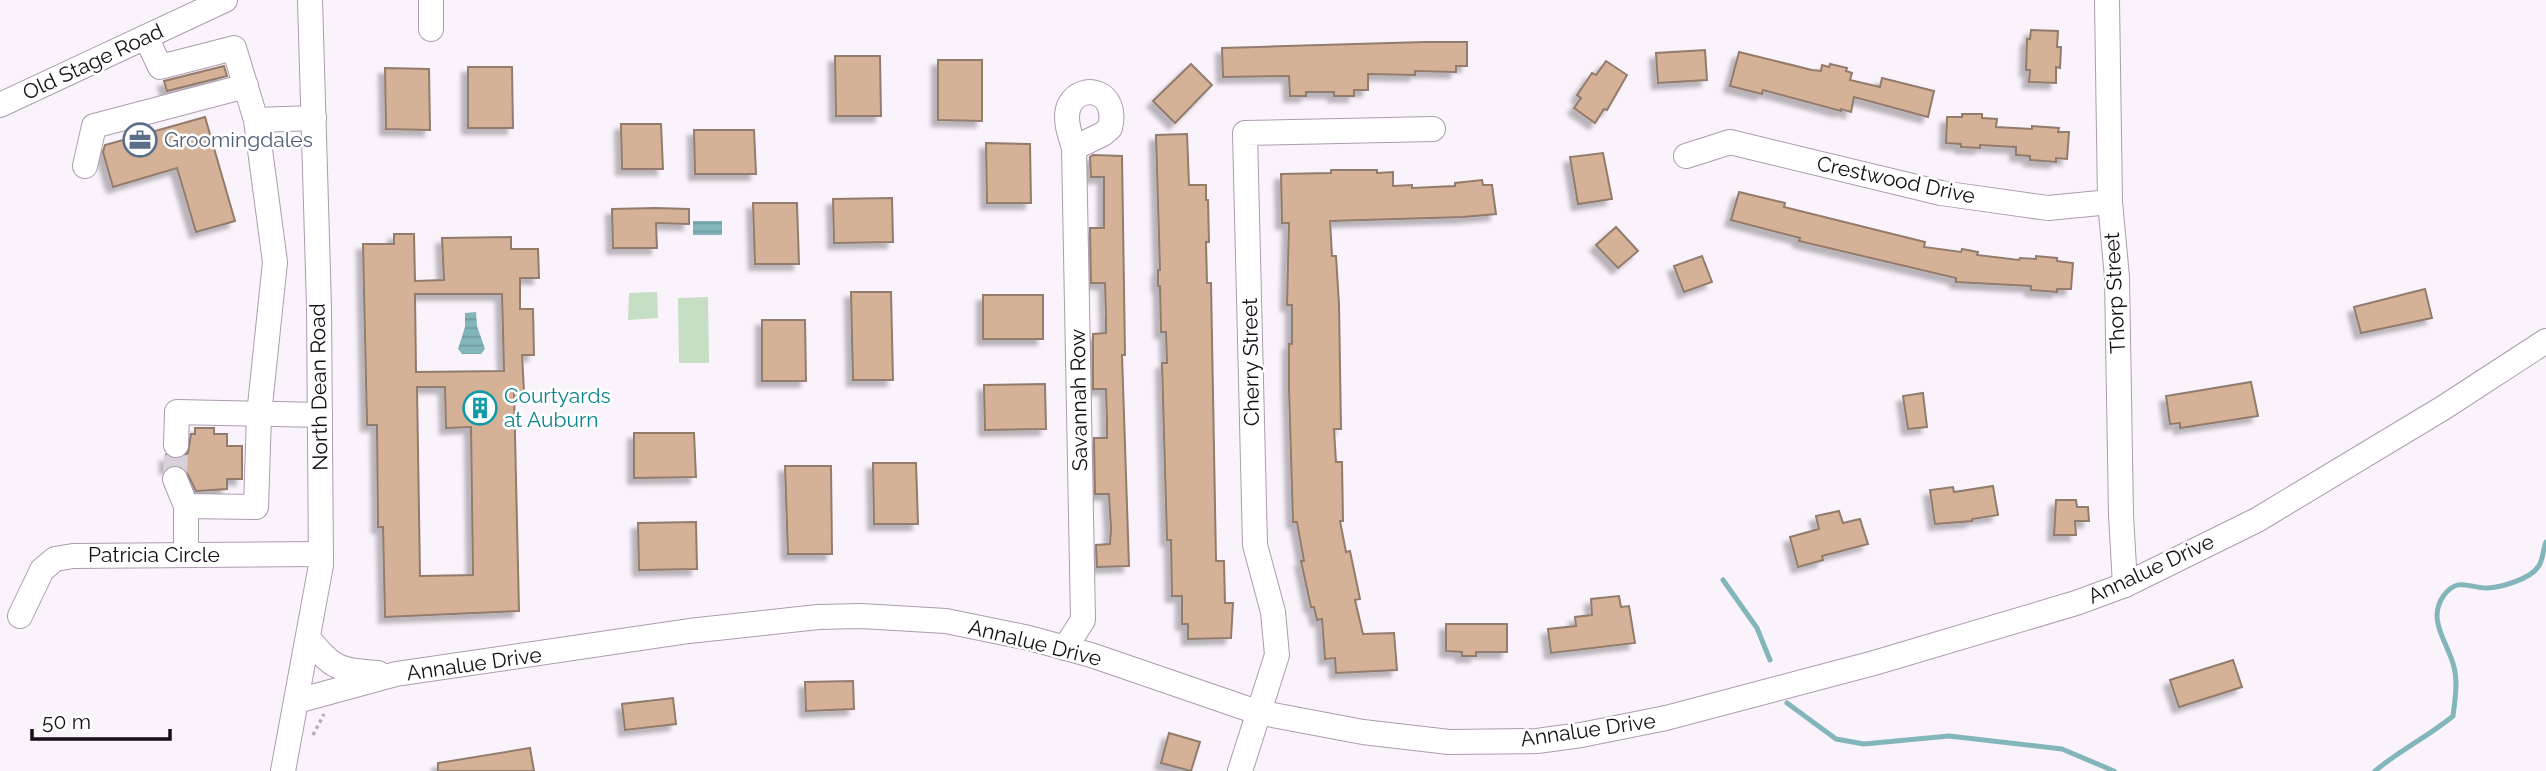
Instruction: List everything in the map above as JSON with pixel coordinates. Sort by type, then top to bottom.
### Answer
[{"type":"street","name":"Old Stage Road","points":[[0,105],[225,0]]},
{"type":"street","name":"North Dean Road","points":[[283,771],[321,554],[310,0]]},
{"type":"street","points":[[431,0],[432,29]]},
{"type":"street","name":"Thorp Street","points":[[2107,0],[2110,202],[2117,277],[2121,515],[2125,585]]},
{"type":"street","points":[[146,37],[160,68],[234,48],[256,120],[275,262],[259,415],[256,507],[186,506]]},
{"type":"street","points":[[85,166],[94,126],[246,86]]},
{"type":"street","points":[[256,120],[314,118]]},
{"type":"street","name":"Cherry Street","points":[[1240,771],[1277,655],[1273,612],[1255,545],[1245,133],[1433,129]]},
{"type":"street","name":"Crestwood Drive","points":[[1686,156],[1730,142],[1941,193],[2048,208],[2110,202]]},
{"type":"street","name":"Savannah Row","points":[[1065,648],[1083,620],[1074,148]]},
{"type":"street","name":"Annalue Drive","points":[[296,701],[396,674],[690,631],[818,617],[861,616],[946,621],[1029,638],[1257,712],[1363,732],[1449,742],[1536,741],[1581,734],[1666,718],[1874,663],[2076,603],[2125,585],[2257,520],[2443,408],[2546,341]]},
{"type":"street","points":[[176,445],[177,412],[320,415]]},
{"type":"street","points":[[175,479],[186,506],[186,555]]},
{"type":"street","name":"Patricia Circle","points":[[20,616],[42,570],[55,559],[73,556],[321,554]]},
{"type":"street","name":"Annalue Drive","points":[[308,638],[330,664],[347,671],[396,674]]},
{"type":"green space","points":[[657,292],[658,318],[628,320],[629,293]]},
{"type":"green space","points":[[708,297],[709,363],[679,363],[678,298]]},
{"type":"water","points":[[693,221],[722,221],[722,235],[693,235]]},
{"type":"water","points":[[476,312],[477,326],[485,349],[481,354],[462,354],[458,349],[465,327],[465,313]]},
{"type":"building","points":[[2031,30],[2058,31],[2057,47],[2061,47],[2060,68],[2056,67],[2056,83],[2029,82],[2030,70],[2026,70],[2027,39],[2030,39]]},
{"type":"building","points":[[1467,42],[1467,66],[1456,66],[1456,72],[1368,74],[1368,90],[1354,90],[1354,96],[1334,96],[1334,92],[1306,92],[1306,96],[1290,96],[1289,76],[1223,77],[1222,48]]},
{"type":"building","points":[[1705,50],[1707,80],[1658,83],[1656,53]]},
{"type":"building","points":[[1739,52],[1812,70],[1821,71],[1822,65],[1829,67],[1830,64],[1847,68],[1846,71],[1852,73],[1850,80],[1880,87],[1882,78],[1934,91],[1928,117],[1854,97],[1851,112],[1763,90],[1762,94],[1730,86]]},
{"type":"building","points":[[835,56],[880,56],[881,116],[836,116]]},
{"type":"building","points":[[938,60],[982,60],[982,121],[938,120]]},
{"type":"building","points":[[1606,61],[1627,75],[1607,110],[1604,109],[1595,123],[1574,108],[1581,98],[1577,95],[1592,73],[1596,75]]},
{"type":"building","points":[[1191,64],[1212,85],[1175,123],[1153,101]]},
{"type":"building","points":[[224,66],[227,76],[167,91],[164,81]]},
{"type":"building","points":[[468,67],[512,67],[513,128],[468,128]]},
{"type":"building","points":[[385,68],[429,69],[430,130],[386,129]]},
{"type":"building","points":[[1962,114],[1982,114],[1982,118],[1997,119],[1996,127],[2032,129],[2032,126],[2059,128],[2058,132],[2069,132],[2067,159],[2056,158],[2056,162],[2030,160],[2030,156],[2016,155],[2016,147],[1961,147],[1961,144],[1946,143],[1947,117],[1962,117]]},
{"type":"building","points":[[205,117],[235,221],[196,232],[177,168],[113,187],[103,152],[105,145]]},
{"type":"building","points":[[621,124],[661,124],[663,169],[622,169]]},
{"type":"building","points":[[694,130],[754,130],[756,174],[695,174]]},
{"type":"building","points":[[1187,134],[1189,185],[1206,185],[1208,200],[1209,242],[1206,242],[1207,283],[1211,283],[1216,561],[1224,561],[1225,603],[1233,603],[1231,638],[1188,639],[1188,624],[1182,624],[1182,596],[1172,596],[1171,540],[1167,540],[1162,363],[1167,363],[1166,332],[1161,332],[1158,286],[1160,270],[1156,135]]},
{"type":"building","points":[[986,143],[1030,144],[1031,203],[987,203]]},
{"type":"building","points":[[1603,153],[1612,199],[1578,204],[1570,157]]},
{"type":"building","points":[[1122,156],[1125,355],[1122,355],[1129,566],[1097,567],[1096,545],[1110,544],[1111,528],[1109,494],[1095,494],[1094,438],[1107,438],[1107,422],[1106,389],[1093,389],[1093,334],[1106,333],[1106,317],[1105,283],[1091,283],[1090,228],[1104,228],[1104,177],[1091,177],[1090,157]]},
{"type":"building","points":[[1331,170],[1393,172],[1393,186],[1412,185],[1412,188],[1455,186],[1455,183],[1482,180],[1483,185],[1492,185],[1496,214],[1330,221],[1332,256],[1336,256],[1339,304],[1341,429],[1334,429],[1336,462],[1342,462],[1343,521],[1340,521],[1346,552],[1350,551],[1360,599],[1355,600],[1363,634],[1394,633],[1397,670],[1336,673],[1335,658],[1325,659],[1322,619],[1317,620],[1314,607],[1311,607],[1301,561],[1304,561],[1297,522],[1293,522],[1289,389],[1292,305],[1287,305],[1289,223],[1282,223],[1281,174],[1331,173]]},
{"type":"building","points":[[1739,192],[1785,203],[1784,207],[1925,242],[1924,247],[1961,252],[1962,249],[1978,252],[1977,255],[2019,260],[2036,259],[2036,256],[2057,258],[2057,261],[2073,263],[2071,289],[2057,289],[2057,292],[2031,290],[2031,286],[1956,282],[1956,278],[1799,241],[1800,238],[1731,220]]},
{"type":"building","points":[[892,198],[893,242],[834,243],[833,199]]},
{"type":"building","points":[[753,203],[797,203],[799,264],[755,264]]},
{"type":"building","points":[[612,209],[689,209],[689,224],[656,223],[657,248],[613,248]]},
{"type":"building","points":[[1616,227],[1638,251],[1618,268],[1596,245]]},
{"type":"building","points":[[394,234],[414,234],[415,281],[444,280],[442,238],[511,237],[511,249],[538,249],[539,278],[520,278],[520,309],[533,309],[534,355],[522,355],[524,391],[514,391],[519,611],[385,617],[383,527],[378,527],[377,425],[367,425],[363,244],[394,244]],"holes":[[[415,294],[502,294],[504,371],[416,372]],[[417,387],[445,387],[446,428],[471,427],[473,575],[420,576]]]},
{"type":"building","points":[[1702,256],[1712,282],[1684,292],[1674,266]]},
{"type":"building","points":[[2425,289],[2432,318],[2361,333],[2354,307]]},
{"type":"building","points":[[851,292],[891,292],[893,380],[853,380]]},
{"type":"building","points":[[983,295],[1043,295],[1043,339],[983,339]]},
{"type":"building","points":[[762,320],[805,320],[806,381],[762,381]]},
{"type":"building","points":[[2251,382],[2258,416],[2180,428],[2180,423],[2170,424],[2166,396]]},
{"type":"building","points":[[1045,384],[1046,429],[985,430],[984,385]]},
{"type":"building","points":[[1923,393],[1927,427],[1908,429],[1903,396]]},
{"type":"building","points":[[195,428],[214,428],[214,434],[227,434],[227,446],[242,446],[242,479],[227,479],[227,489],[196,491],[184,467],[176,464],[166,468],[166,455],[176,460],[188,453],[191,434],[195,434]]},
{"type":"building","points":[[634,433],[694,433],[696,477],[634,478]]},
{"type":"building","points":[[873,463],[916,463],[918,524],[874,524]]},
{"type":"building","points":[[785,466],[831,466],[832,554],[788,554]]},
{"type":"building","points":[[1993,486],[1998,515],[1972,521],[1935,524],[1930,490],[1953,487],[1954,492]]},
{"type":"building","points":[[2056,500],[2076,500],[2077,507],[2088,507],[2089,521],[2075,521],[2076,535],[2054,535]]},
{"type":"building","points":[[1839,511],[1843,523],[1860,519],[1868,544],[1822,556],[1823,560],[1798,567],[1790,537],[1819,529],[1816,516]]},
{"type":"building","points":[[696,522],[697,569],[639,570],[638,523]]},
{"type":"building","points":[[1619,596],[1621,607],[1629,606],[1635,643],[1551,653],[1548,629],[1576,626],[1575,617],[1592,615],[1591,599]]},
{"type":"building","points":[[1446,624],[1507,624],[1507,652],[1476,652],[1476,656],[1462,656],[1462,652],[1446,651]]},
{"type":"building","points":[[2233,660],[2242,687],[2179,707],[2170,680]]},
{"type":"building","points":[[853,681],[854,709],[806,711],[805,682]]},
{"type":"building","points":[[673,698],[676,724],[625,730],[622,704]]},
{"type":"building","points":[[1169,733],[1200,742],[1191,771],[1161,763]]},
{"type":"building","points":[[530,748],[534,771],[438,771],[438,763]]},
{"type":"waterway","points":[[2375,771],[2453,716],[2455,673],[2440,631],[2437,613],[2444,595],[2455,586],[2488,588],[2522,579],[2540,564],[2546,542]]},
{"type":"waterway","points":[[1723,580],[1757,628],[1770,660]]},
{"type":"waterway","points":[[1787,703],[1836,739],[1864,744],[1949,736],[2062,749],[2114,771]]},
{"type":"tunnel","points":[[175,479],[176,445]]},
{"type":"place","name":"Groomingdales","points":[[140,140]]},
{"type":"place","name":"Courtyards at Auburn","points":[[480,408]]}]
